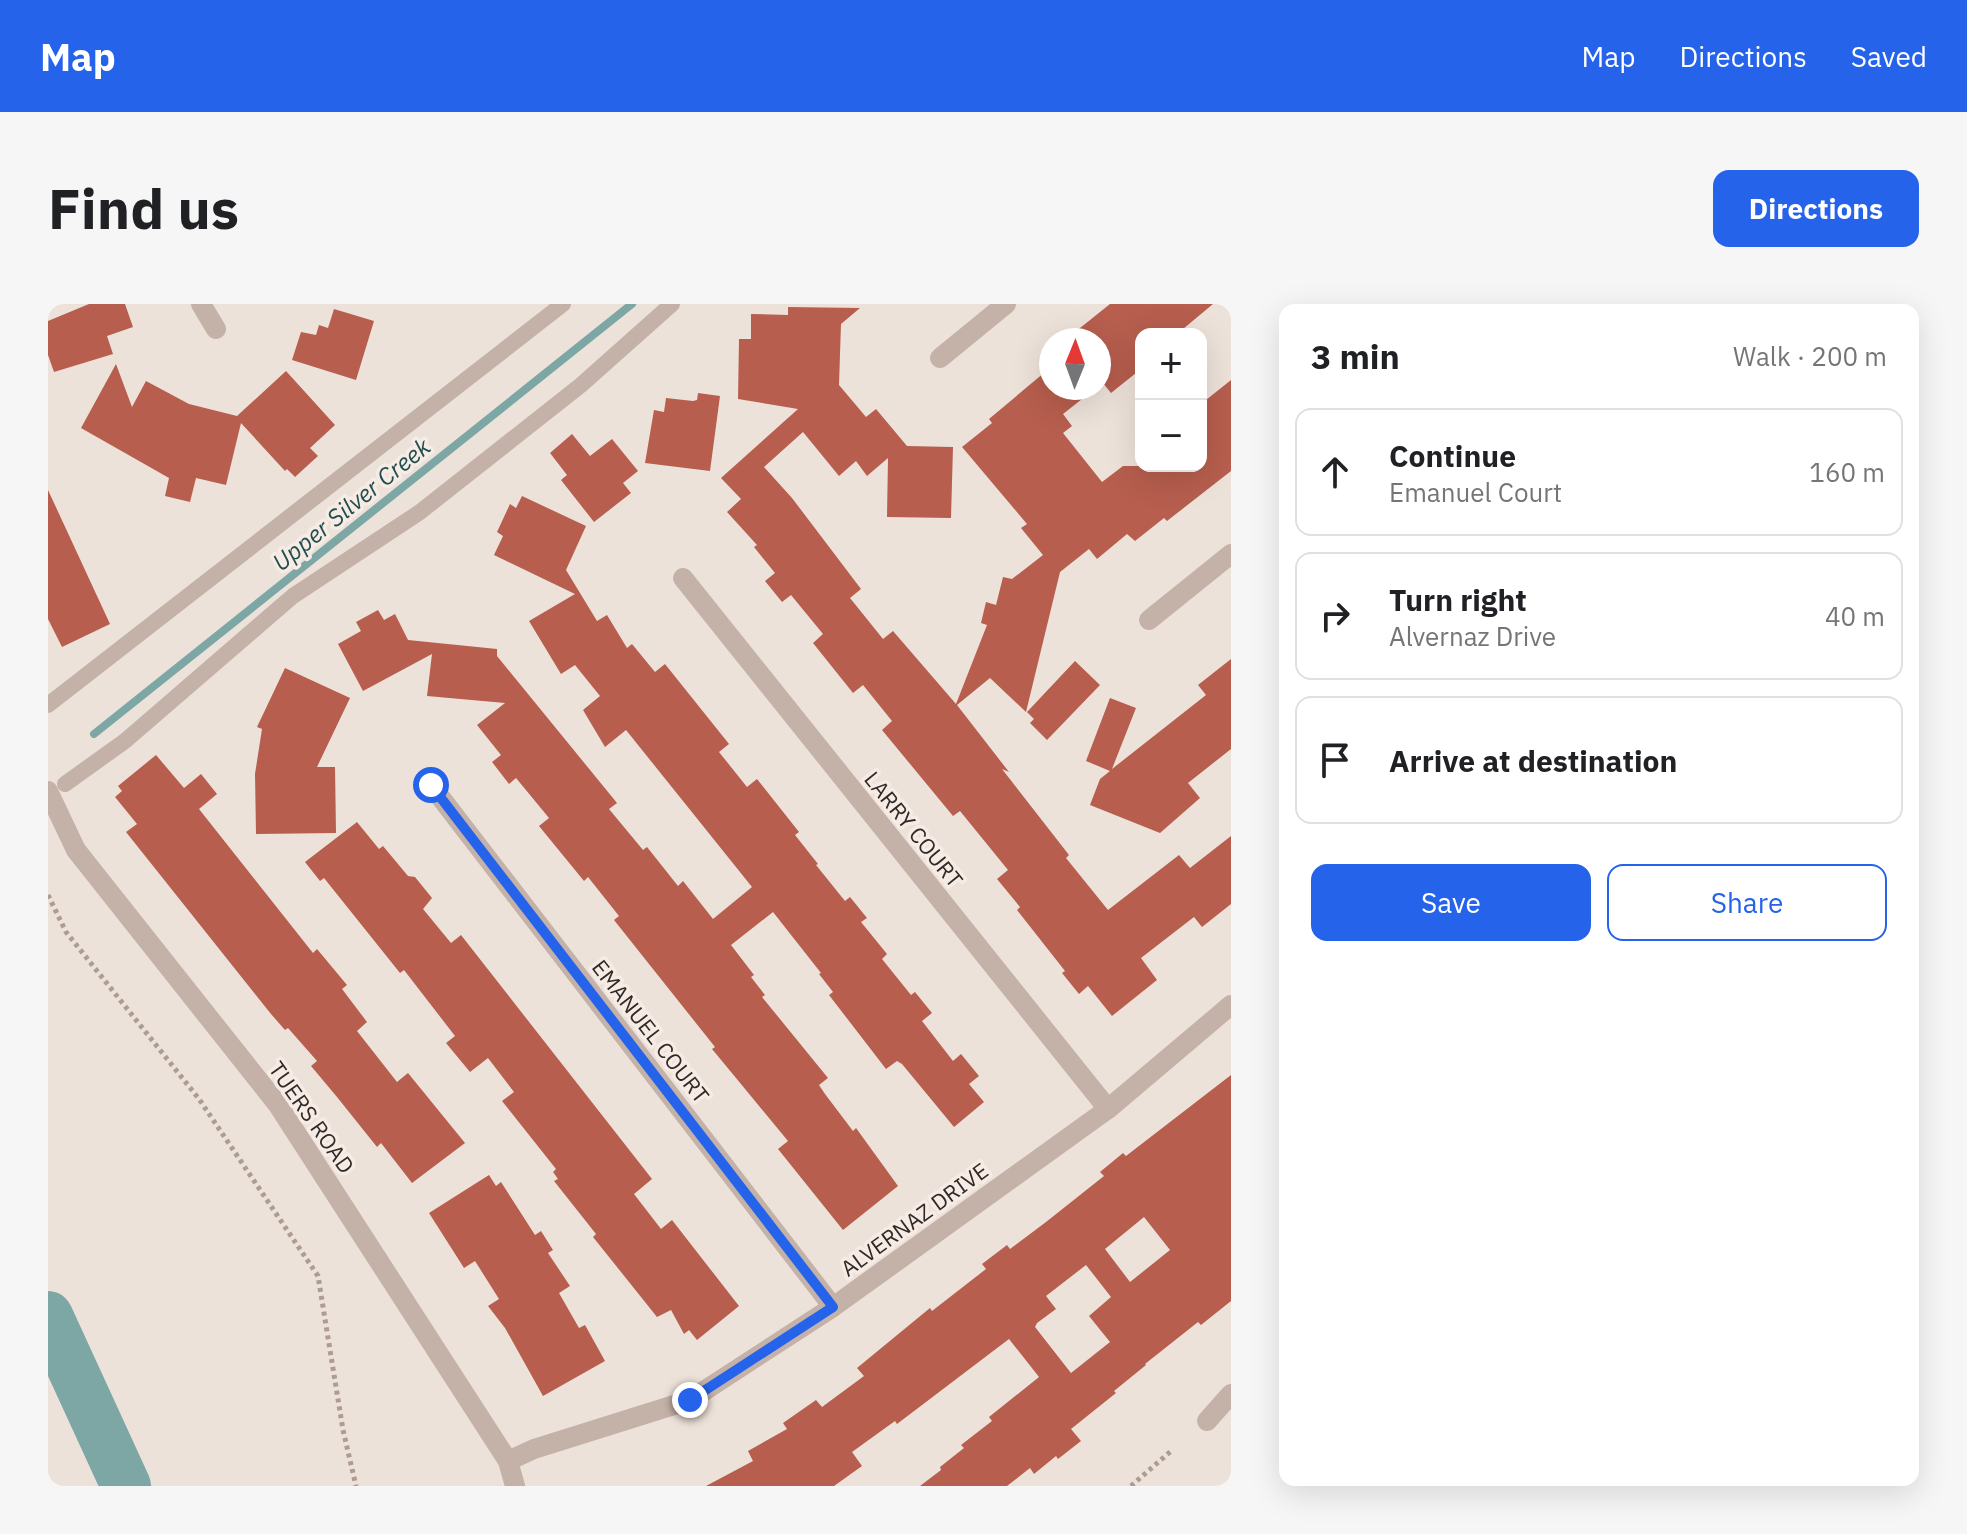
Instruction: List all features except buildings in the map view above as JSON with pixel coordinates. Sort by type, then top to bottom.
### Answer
[{"type":"street","points":[[201,304],[216,329]]},
{"type":"street","points":[[940,358],[1006,304]]},
{"type":"street","points":[[1149,620],[1231,554]]},
{"type":"street","name":"LARRY COURT","points":[[683,578],[1108,1109]]},
{"type":"street","name":"EMANUEL COURT","points":[[431,785],[833,1307]]},
{"type":"street","name":"TUERS ROAD","points":[[56,788],[76,850],[278,1105],[508,1461],[515,1486]]},
{"type":"street","name":"ALVERNAZ DRIVE","points":[[508,1461],[534,1449],[690,1400],[833,1307],[1108,1109],[1231,1005]]},
{"type":"street","points":[[1207,1421],[1231,1394]]},
{"type":"lane","points":[[48,705],[563,304]]},
{"type":"lane","points":[[56,788],[125,741],[293,596],[420,512],[581,385],[672,304]]},
{"type":"path","points":[[48,895],[66,932],[199,1099],[318,1276],[343,1430],[356,1486]]},
{"type":"path","points":[[1131,1486],[1171,1451]]},
{"type":"waterway","name":"Upper Silver Creek","points":[[94,734],[632,304]]},
{"type":"waterway","points":[[48,1316],[126,1486]]},
{"type":"route","points":[[431,785],[833,1307],[690,1400]]}]
